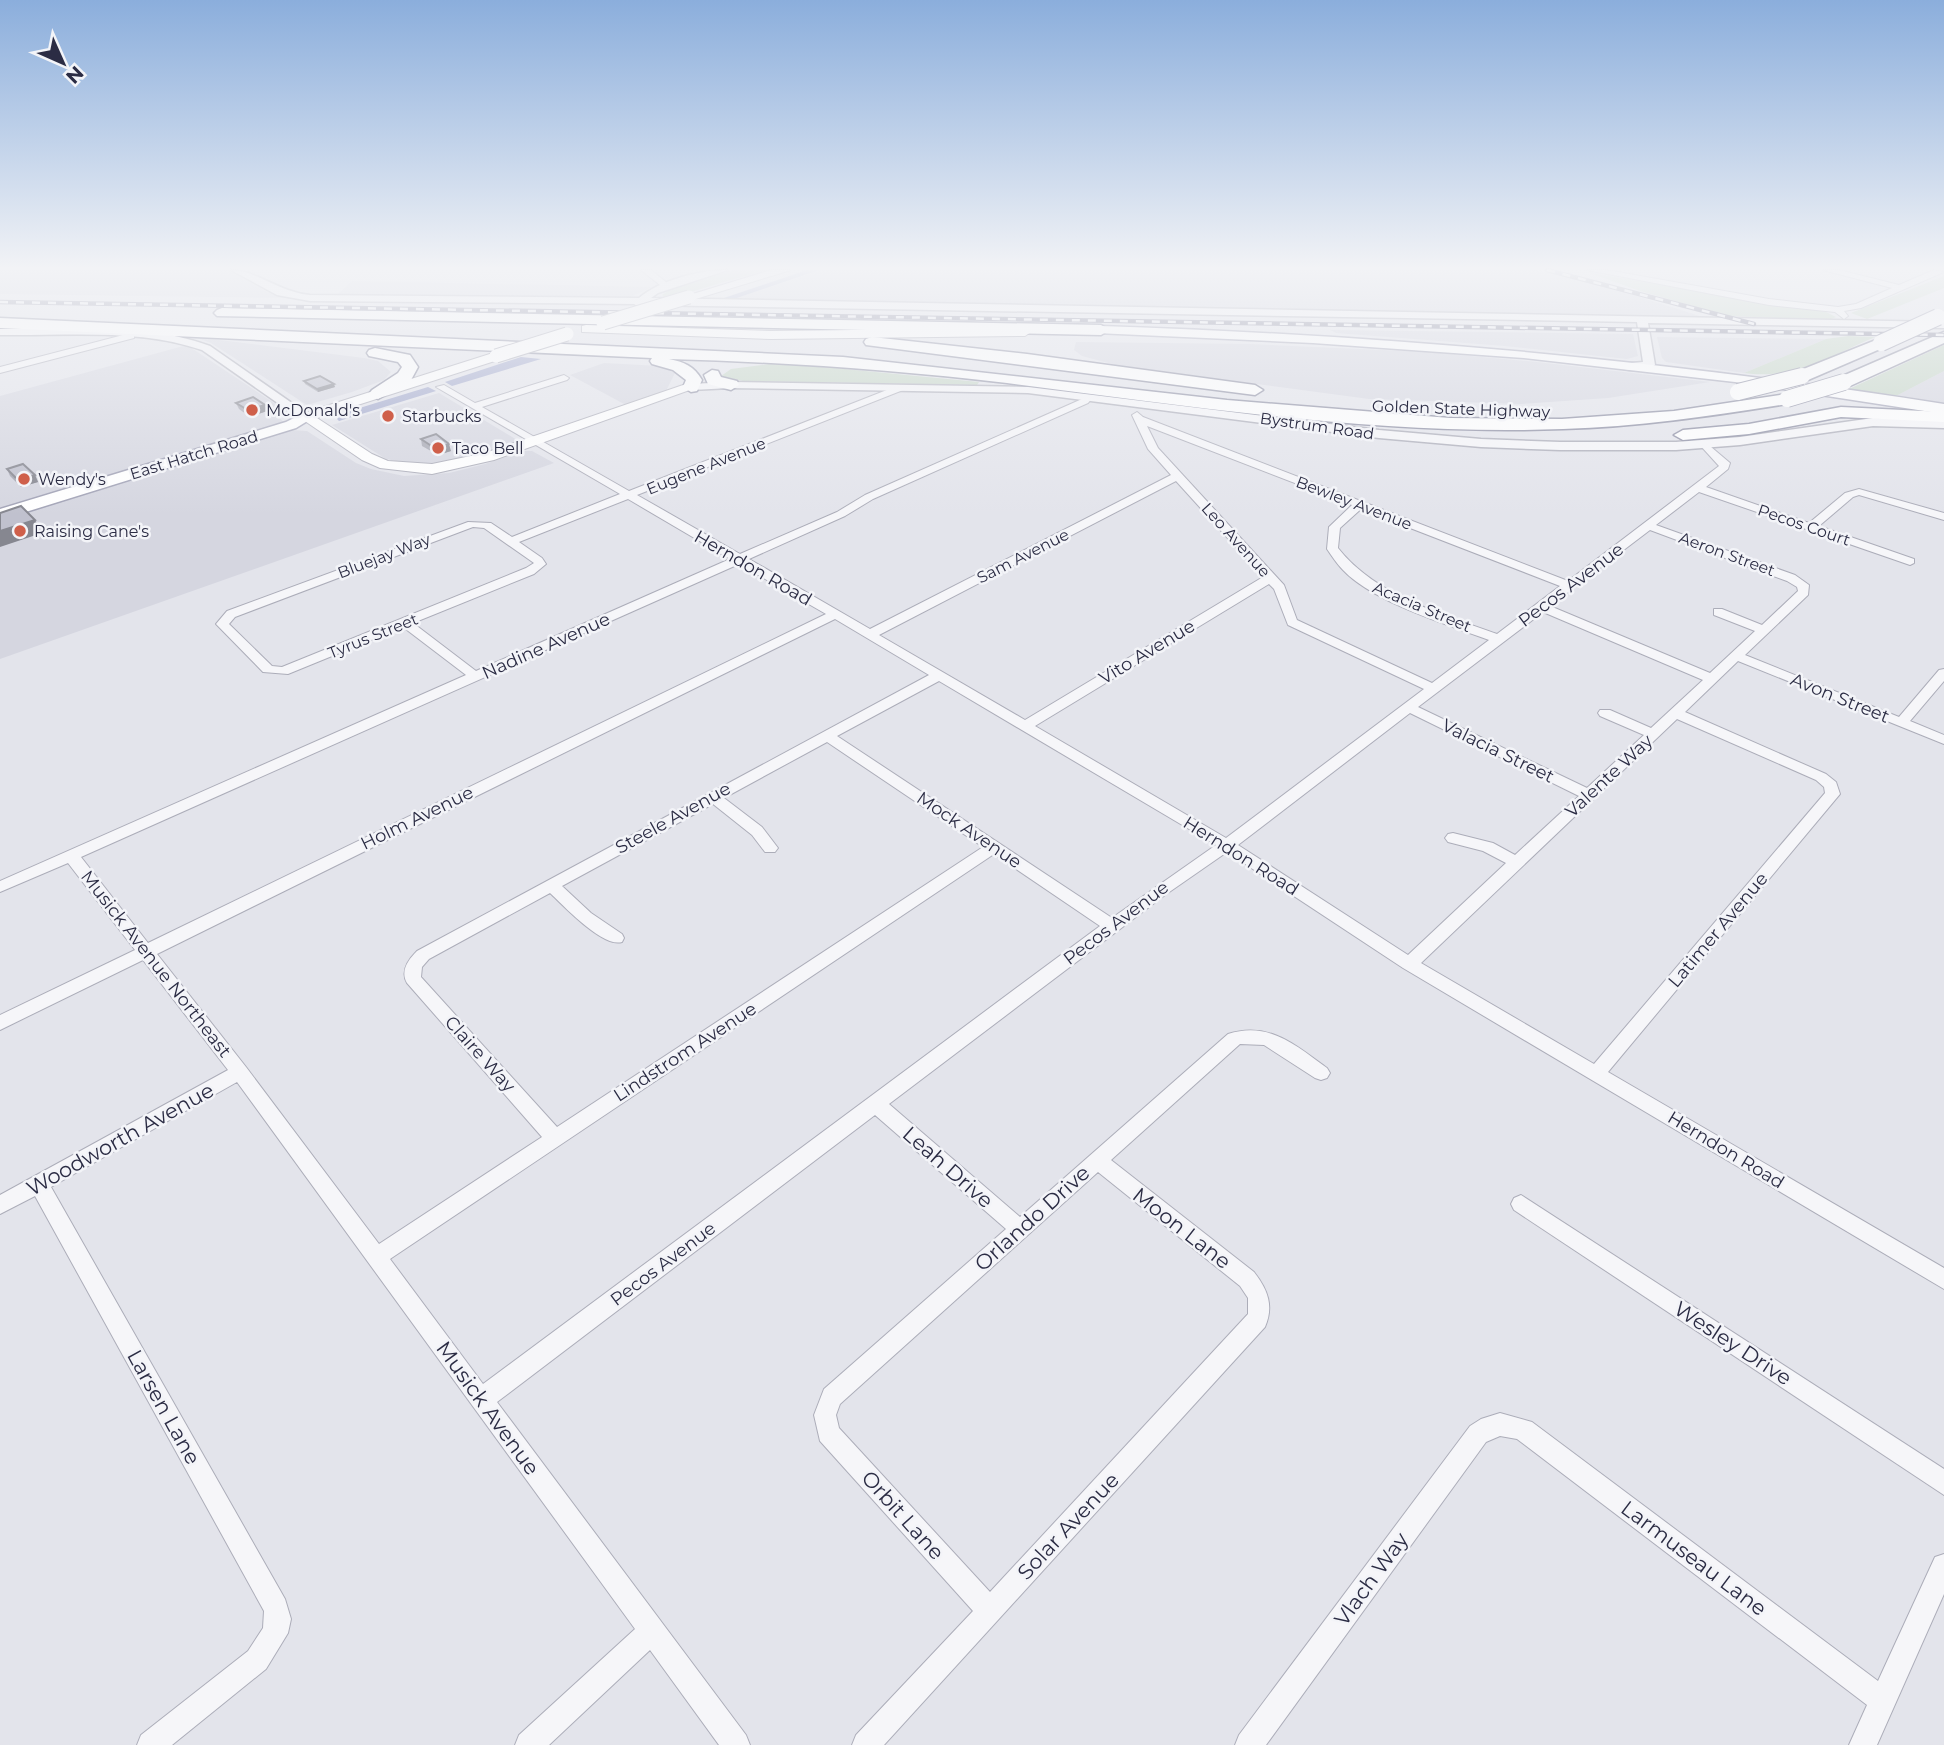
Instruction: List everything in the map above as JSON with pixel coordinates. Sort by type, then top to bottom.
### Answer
[{"type":"highway","points":[[350,351],[404,358],[409,362],[409,371],[378,394]]},
{"type":"highway","name":"Golden State Highway","points":[[489,351],[775,358],[883,365],[1315,416],[1426,424],[1562,425],[1691,416],[1787,399],[1854,392],[1917,351]]},
{"type":"highway","name":"Golden State Highway","points":[[862,351],[1429,412],[1562,412],[1661,404],[1738,392],[1802,376],[1861,351]]},
{"type":"highway","points":[[958,351],[1167,377],[1344,404]]},
{"type":"highway","points":[[988,351],[1027,359]]},
{"type":"highway","points":[[497,352],[668,363],[692,374],[694,380],[691,387]]},
{"type":"highway","points":[[691,387],[730,366],[756,362],[883,365]]},
{"type":"highway","points":[[712,375],[714,380],[731,384]]},
{"type":"highway","points":[[1315,416],[1401,427],[1612,437],[1724,432],[1841,412],[1862,407],[1854,392]]},
{"type":"highway","points":[[1841,412],[1944,413]]},
{"type":"main road","points":[[1468,351],[1854,392]]},
{"type":"main road","points":[[1486,351],[1649,365],[1854,392],[1944,413]]},
{"type":"main road","name":"East Hatch Road","points":[[0,508],[378,394],[497,352]]},
{"type":"main road","points":[[1649,365],[1683,375]]},
{"type":"main road","points":[[306,416],[367,457],[385,465],[407,469],[456,466],[691,387]]},
{"type":"main road","name":"East Hatch Road","points":[[0,515],[291,425],[306,416]]},
{"type":"street","points":[[0,370],[72,351]]},
{"type":"street","points":[[209,351],[306,416]]},
{"type":"street","points":[[1503,355],[1639,367],[1649,365],[1647,351]]},
{"type":"street","points":[[474,406],[564,378]]},
{"type":"street","name":"Bystrum Road","points":[[691,387],[731,384],[1028,390],[1379,434],[1481,443],[1612,447],[1704,444],[1873,422],[1944,424]]},
{"type":"street","name":"Herndon Road","points":[[441,387],[835,614],[1227,845],[1409,964],[1944,1279]]},
{"type":"street","name":"Eugene Avenue","points":[[511,541],[900,388]]},
{"type":"street","name":"Nadine Avenue","points":[[0,887],[841,514],[869,496],[1085,401],[1088,397]]},
{"type":"street","name":"Leo Avenue","points":[[1136,403],[1139,419],[1153,449],[1280,588],[1292,622],[1433,688]]},
{"type":"street","name":"Bewley Avenue","points":[[1139,419],[1570,586]]},
{"type":"street","name":"Pecos Avenue","points":[[482,1399],[1112,926],[1227,845],[1698,488],[1724,467],[1725,463],[1704,444]]},
{"type":"street","name":"Sam Avenue","points":[[869,635],[1177,476]]},
{"type":"street","name":"Pecos Court","points":[[1698,488],[1910,561]]},
{"type":"street","points":[[1811,527],[1849,495],[1858,492],[1944,517]]},
{"type":"street","name":"Acacia Street","points":[[1359,505],[1342,516],[1332,531],[1333,551],[1345,568],[1380,591],[1499,639]]},
{"type":"street","name":"Bluejay Way","points":[[223,620],[232,614],[465,525],[486,525],[511,541]]},
{"type":"street","name":"Aeron Street","points":[[1649,526],[1791,578],[1803,585]]},
{"type":"street","name":"Tyrus Street","points":[[223,620],[223,627],[268,669],[292,669],[530,572],[540,564],[511,541]]},
{"type":"street","name":"Vito Avenue","points":[[1024,727],[1270,578]]},
{"type":"street","name":"Valente Way","points":[[1409,964],[1804,592],[1803,585]]},
{"type":"street","points":[[1542,607],[1712,679]]},
{"type":"street","points":[[1718,612],[1763,630]]},
{"type":"street","name":"Holm Avenue","points":[[0,1023],[835,614]]},
{"type":"street","points":[[406,622],[476,677]]},
{"type":"street","name":"Avon Street","points":[[1736,656],[1944,740]]},
{"type":"street","points":[[1902,723],[1944,673]]},
{"type":"street","name":"Steele Avenue","points":[[413,967],[423,956],[551,885],[938,676]]},
{"type":"street","name":"Valacia Street","points":[[1407,707],[1589,795]]},
{"type":"street","points":[[1605,712],[1653,734]]},
{"type":"street","name":"Latimer Avenue","points":[[1596,1074],[1833,794],[1831,785],[1821,776],[1675,713]]},
{"type":"street","name":"Mock Avenue","points":[[826,735],[1112,926]]},
{"type":"street","points":[[713,796],[757,831],[771,848]]},
{"type":"street","points":[[1453,838],[1488,846],[1517,862]]},
{"type":"street","name":"Lindstrom Avenue","points":[[376,1256],[994,847]]},
{"type":"street","name":"Musick Avenue Northeast","points":[[71,856],[240,1072]]},
{"type":"street","points":[[551,885],[585,917],[616,938]]},
{"type":"street","name":"Claire Way","points":[[413,967],[413,979],[555,1138]]},
{"type":"street","name":"Orlando Drive","points":[[825,1415],[832,1397],[1234,1039],[1252,1034],[1269,1038],[1321,1073]]},
{"type":"street","name":"Woodworth Avenue","points":[[0,1206],[240,1072]]},
{"type":"street","name":"Musick Avenue","points":[[240,1072],[736,1745]]},
{"type":"street","name":"Leah Drive","points":[[876,1104],[1020,1229]]},
{"type":"street","name":"Moon Lane","points":[[1097,1160],[1247,1279],[1258,1293],[1261,1302]]},
{"type":"street","name":"Larsen Lane","points":[[39,1184],[276,1608],[278,1619],[275,1633],[257,1660],[150,1745]]},
{"type":"street","name":"Wesley Drive","points":[[1521,1204],[1944,1483]]},
{"type":"street","name":"Solar Avenue","points":[[866,1745],[1257,1320],[1261,1302]]},
{"type":"street","name":"Orbit Lane","points":[[825,1415],[828,1433],[990,1611]]},
{"type":"street","name":"Larmuseau Lane","points":[[1500,1424],[1524,1430],[1883,1702]]},
{"type":"street","name":"Vlach Way","points":[[1249,1745],[1478,1434],[1487,1427],[1500,1424]]},
{"type":"street","points":[[1863,1745],[1944,1566]]},
{"type":"street","points":[[529,1745],[652,1631]]},
{"type":"shaded area","points":[[163,351],[197,351],[286,411],[279,417],[290,430],[307,431],[356,463],[371,469],[404,476],[449,473],[523,451],[532,451],[554,463],[0,659],[0,396]]},
{"type":"shaded area","points":[[224,351],[311,351],[378,361],[391,372],[384,380],[307,405]]},
{"type":"shaded area","points":[[1076,351],[1414,351],[1537,362],[1710,382],[1608,398],[1521,404],[1369,399],[1116,365],[1082,356]]},
{"type":"shaded area","points":[[1556,351],[1637,351],[1638,356],[1627,359]]},
{"type":"shaded area","points":[[1660,351],[1796,351],[1744,373],[1666,362]]},
{"type":"shaded area","points":[[604,363],[660,366],[675,373],[666,391],[626,405],[570,375]]},
{"type":"shaded area","points":[[1944,371],[1944,404],[1896,396]]},
{"type":"shaded area","points":[[439,393],[522,443],[470,461],[427,467],[386,459],[332,425]]},
{"type":"green space","points":[[1796,351],[1844,351],[1796,370],[1744,373]]},
{"type":"green space","points":[[1930,351],[1944,351],[1944,371],[1896,396],[1849,389]]},
{"type":"green space","points":[[769,364],[979,382],[977,385],[743,381],[721,376],[731,369]]},
{"type":"water","points":[[521,357],[541,359],[452,386],[445,382]]},
{"type":"water","points":[[428,387],[436,391],[339,421],[337,419],[340,414]]},
{"type":"building","points":[[320,376],[334,384],[317,389],[304,381]]},
{"type":"building","points":[[253,397],[265,405],[248,410],[236,403]]},
{"type":"building","points":[[436,434],[449,444],[436,449],[421,439]]},
{"type":"building","points":[[23,464],[35,475],[18,480],[7,469]]},
{"type":"building","points":[[21,506],[35,520],[0,531],[0,513]]},
{"type":"place","name":"McDonald's","points":[[252,410]]},
{"type":"place","name":"Starbucks","points":[[388,416]]},
{"type":"place","name":"Taco Bell","points":[[438,448]]},
{"type":"place","name":"Wendy's","points":[[24,479]]},
{"type":"place","name":"Raising Cane's","points":[[20,531]]}]
